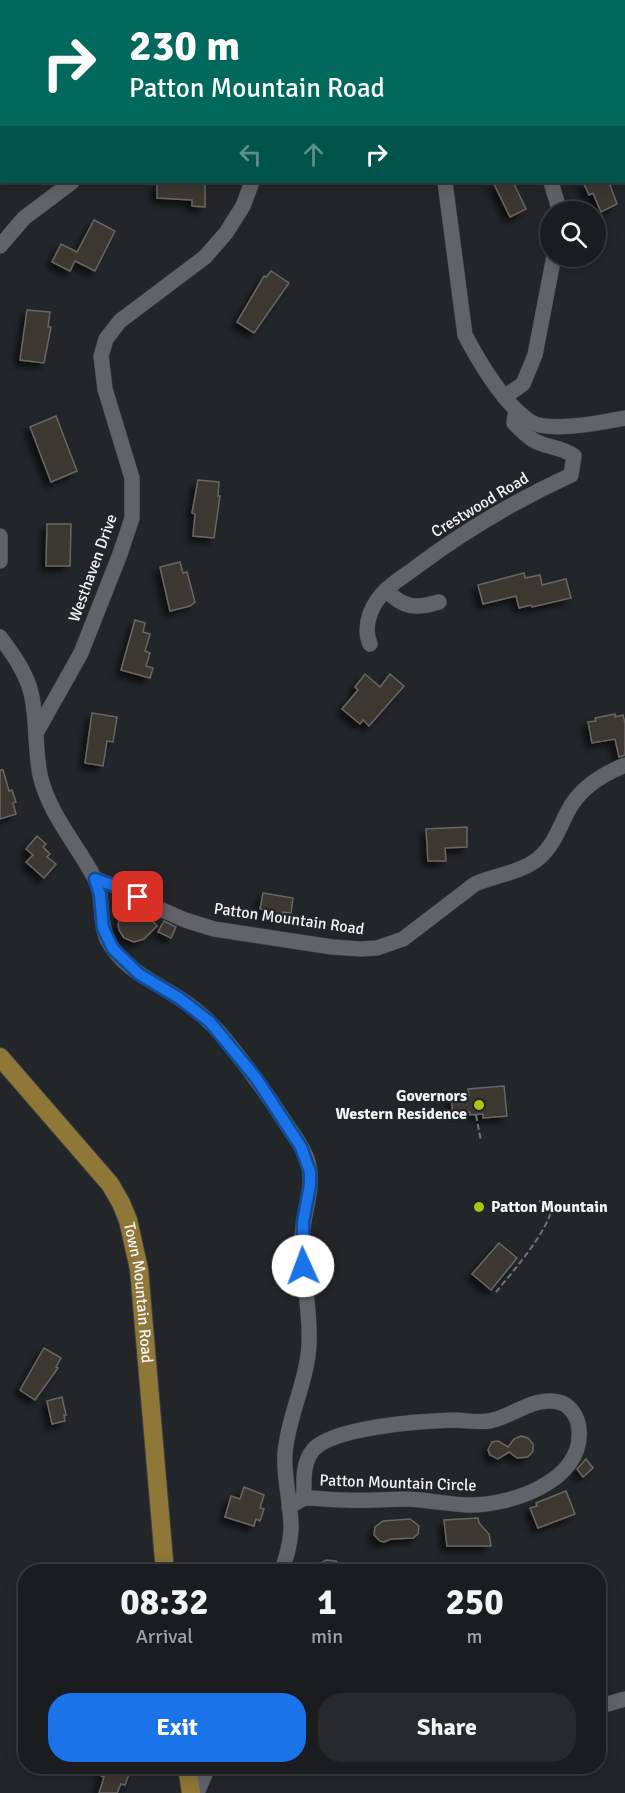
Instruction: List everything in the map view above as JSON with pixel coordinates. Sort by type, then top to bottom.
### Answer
[{"type":"main road","name":"Town Mountain Road","points":[[0,1057],[110,1184],[128,1220],[140,1269],[164,1564]]},
{"type":"main road","points":[[188,1774],[191,1793]]},
{"type":"street","points":[[0,246],[24,218],[71,183]]},
{"type":"street","name":"Westhaven Drive","points":[[36,733],[81,653],[132,518],[132,478],[105,389],[101,356],[106,339],[120,321],[205,257],[226,233],[243,206],[252,183]]},
{"type":"street","name":"Crestwood Road","points":[[445,183],[465,335],[504,397],[532,423],[543,426],[583,424],[625,418]]},
{"type":"street","points":[[551,183],[557,201]]},
{"type":"street","points":[[504,397],[523,384],[535,355],[552,267]]},
{"type":"street","name":"Crestwood Road","points":[[386,590],[432,555],[519,499],[571,475],[574,456],[566,449],[537,442],[527,436],[514,423],[516,410]]},
{"type":"street","points":[[0,536],[0,561]]},
{"type":"street","points":[[370,644],[366,636],[368,620],[375,604],[386,590],[394,598],[411,606],[420,608],[439,602]]},
{"type":"street","points":[[0,637],[15,657],[32,695],[40,775],[56,816],[95,879],[100,895],[103,928],[113,949],[139,974],[179,998],[210,1022],[256,1078],[308,1160],[310,1185],[303,1222],[302,1253],[309,1347],[285,1449],[284,1467],[291,1532],[284,1564]]},
{"type":"street","name":"Patton Mountain Road","points":[[95,879],[126,890],[151,905],[177,916],[214,929],[332,947],[377,948],[403,939],[475,884],[524,867],[539,857],[549,847],[569,809],[580,795],[612,771],[625,765]]},
{"type":"street","name":"Patton Mountain Circle","points":[[289,1507],[304,1498],[409,1499],[468,1505],[505,1500],[539,1488],[555,1479],[565,1468],[577,1445],[579,1430],[577,1420],[567,1405],[552,1401],[535,1404],[489,1421],[455,1420],[401,1424],[350,1433],[320,1444],[313,1450],[306,1463],[304,1498]]},
{"type":"street","points":[[606,1704],[625,1699]]},
{"type":"street","points":[[197,1793],[205,1774]]},
{"type":"path","points":[[477,1115],[481,1141]]},
{"type":"path","points":[[496,1292],[521,1261],[548,1220],[553,1203],[539,1201]]},
{"type":"building","points":[[157,183],[205,183],[205,207],[192,206],[192,200],[157,198]]},
{"type":"building","points":[[493,183],[513,183],[526,209],[510,217]]},
{"type":"building","points":[[583,183],[615,183],[610,185],[617,204],[606,210],[606,201],[596,201],[593,193],[589,195]]},
{"type":"building","points":[[94,220],[115,231],[95,271],[75,261],[70,271],[52,262],[61,244],[77,252]]},
{"type":"building","points":[[271,271],[289,283],[254,333],[237,322],[264,276],[266,277]]},
{"type":"building","points":[[27,310],[50,312],[48,327],[51,327],[44,363],[20,360]]},
{"type":"building","points":[[56,416],[77,471],[51,482],[30,427]]},
{"type":"building","points":[[198,480],[219,482],[218,496],[220,496],[214,538],[193,536],[195,514],[192,513]]},
{"type":"building","points":[[47,524],[71,524],[70,566],[46,566]]},
{"type":"building","points":[[180,562],[183,573],[187,572],[195,602],[190,606],[170,611],[160,567]]},
{"type":"building","points":[[524,573],[525,578],[540,575],[542,585],[566,579],[571,598],[519,608],[516,596],[483,604],[478,585]]},
{"type":"building","points":[[135,620],[145,623],[143,632],[150,634],[145,651],[150,653],[146,666],[153,668],[150,678],[121,670]]},
{"type":"building","points":[[365,674],[380,687],[390,674],[404,686],[369,726],[363,720],[360,724],[342,709],[358,690],[355,687]]},
{"type":"building","points":[[92,713],[117,717],[113,742],[107,741],[103,766],[85,763]]},
{"type":"building","points":[[615,714],[615,717],[623,715],[625,723],[625,755],[619,757],[615,739],[592,743],[588,722],[596,721],[595,718]]},
{"type":"building","points":[[0,770],[3,770],[9,791],[12,790],[16,802],[13,803],[16,814],[0,819]]},
{"type":"building","points":[[467,827],[467,847],[445,848],[446,861],[428,861],[426,829]]},
{"type":"building","points":[[37,836],[46,844],[43,847],[50,854],[47,857],[56,864],[44,878],[26,862],[33,855],[26,849]]},
{"type":"building","points":[[263,893],[293,898],[291,913],[283,912],[283,916],[266,914],[266,910],[260,909]]},
{"type":"building","points":[[133,909],[139,909],[145,913],[157,926],[144,939],[134,942],[124,938],[118,924],[122,915]]},
{"type":"building","points":[[164,921],[176,927],[171,938],[158,932]]},
{"type":"building","name":"Governors Western Residence","points":[[504,1086],[507,1116],[483,1118],[483,1114],[470,1115],[470,1112],[453,1114],[451,1097],[469,1095],[468,1089]]},
{"type":"building","points":[[499,1243],[517,1258],[491,1290],[472,1274]]},
{"type":"building","points":[[44,1348],[61,1358],[56,1367],[58,1368],[35,1400],[20,1390]]},
{"type":"building","points":[[62,1397],[65,1421],[52,1424],[47,1401]]},
{"type":"building","points":[[521,1436],[528,1438],[533,1444],[533,1451],[528,1457],[517,1458],[509,1452],[498,1459],[490,1455],[488,1450],[492,1442],[498,1441],[508,1447],[514,1439]]},
{"type":"building","points":[[586,1459],[593,1468],[583,1477],[577,1469]]},
{"type":"building","points":[[244,1487],[264,1495],[260,1508],[264,1509],[260,1521],[256,1519],[254,1526],[225,1517],[231,1496],[240,1499]]},
{"type":"building","points":[[566,1491],[575,1514],[538,1528],[530,1508],[537,1506],[536,1503]]},
{"type":"building","points":[[478,1518],[479,1523],[489,1534],[491,1546],[447,1546],[444,1520]]},
{"type":"building","points":[[410,1519],[419,1526],[418,1534],[413,1538],[391,1539],[384,1542],[374,1535],[375,1527],[383,1521]]},
{"type":"building","points":[[336,1561],[339,1564],[320,1564]]},
{"type":"building","points":[[102,1774],[129,1774],[125,1785],[121,1784],[117,1793],[99,1793],[104,1777]]},
{"type":"place","name":"Governors Western Residence","points":[[479,1105]]},
{"type":"place","name":"Patton Mountain","points":[[479,1207]]},
{"type":"route","points":[[138,897],[126,890],[95,879],[102,906],[103,928],[113,949],[139,974],[179,998],[210,1022],[256,1078],[308,1160],[310,1185],[303,1222],[303,1266]]}]
